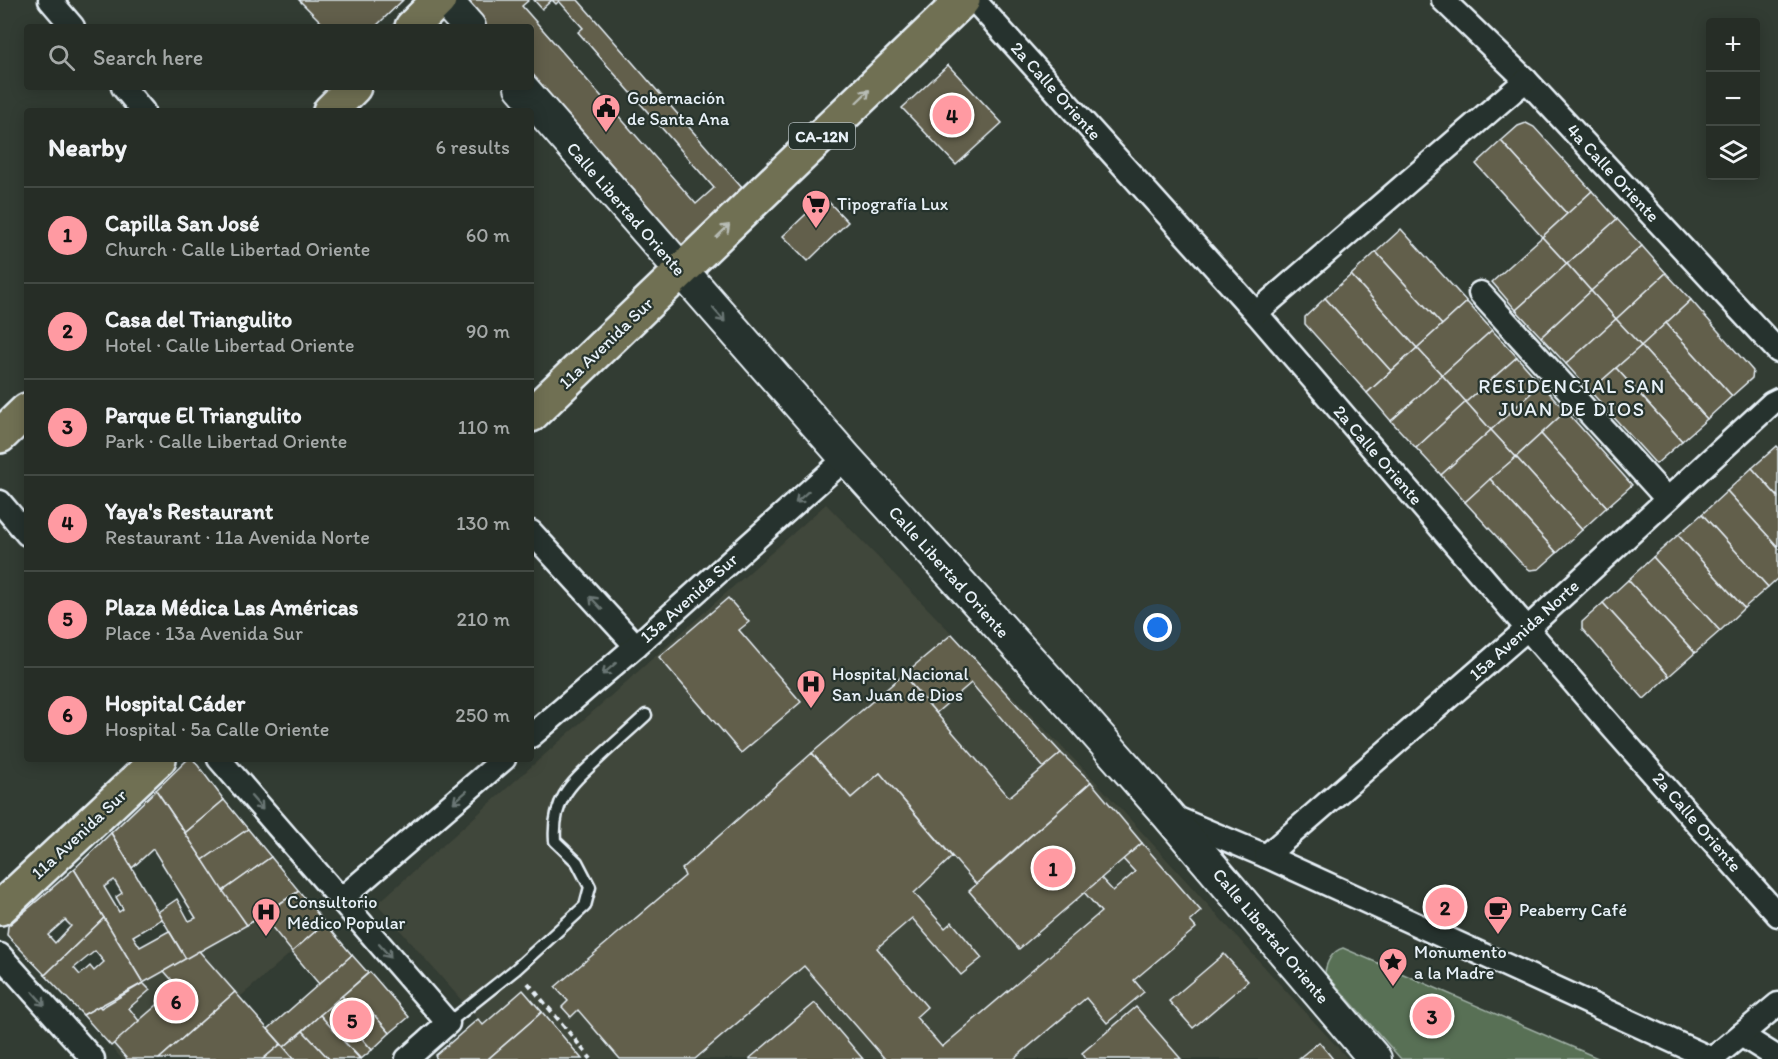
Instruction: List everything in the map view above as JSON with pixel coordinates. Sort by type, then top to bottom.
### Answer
[{"type":"main road","points":[[415,24],[439,0]]},
{"type":"main road","points":[[445,0],[466,24]]},
{"type":"main road","name":"CA-12N","points":[[680,271],[963,0]]},
{"type":"main road","points":[[333,108],[351,90]]},
{"type":"main road","name":"Calle Libertad Oriente","points":[[524,90],[846,458],[1167,814],[1375,1059]]},
{"type":"main road","name":"11a Avenida Sur","points":[[534,412],[680,271]]},
{"type":"main road","points":[[0,436],[24,413]]},
{"type":"main road","name":"11a Avenida Sur","points":[[0,908],[156,762]]},
{"type":"street","points":[[50,0],[70,24]]},
{"type":"street","name":"2a Calle Oriente","points":[[974,0],[1256,313],[1778,915]]},
{"type":"street","name":"4a Calle Oriente","points":[[1443,0],[1526,80],[1778,351]]},
{"type":"street","points":[[1256,313],[1526,80]]},
{"type":"street","points":[[126,90],[140,108]]},
{"type":"street","points":[[1480,292],[1667,499]]},
{"type":"street","name":"15a Avenida Norte","points":[[1266,856],[1528,628],[1772,403],[1778,400]]},
{"type":"street","name":"13a Avenida Sur","points":[[534,733],[636,646],[846,458]]},
{"type":"street","points":[[0,502],[24,530]]},
{"type":"street","points":[[534,535],[636,646]]},
{"type":"street","points":[[222,762],[448,1023],[407,1059]]},
{"type":"street","points":[[340,900],[501,762]]},
{"type":"street","points":[[1167,814],[1266,856],[1712,1059],[1778,1004]]},
{"type":"street","points":[[0,955],[93,1059]]},
{"type":"street","points":[[1741,1035],[1778,1058]]},
{"type":"lane","points":[[448,1023],[516,969],[585,906],[590,887],[577,862],[555,841],[554,824],[558,807],[570,785],[646,715]]},
{"type":"path","points":[[516,969],[591,1059]]},
{"type":"shaded area","name":"Hospital Nacional San Juan de Dios","points":[[826,504],[1098,784],[1348,1059],[437,1059],[435,1056],[478,1019],[377,904]]},
{"type":"shaded area","points":[[299,891],[325,923],[240,997],[268,1029],[352,955],[368,973],[284,1047],[294,1059],[122,1059],[83,1015],[262,915]]},
{"type":"green space","points":[[1343,948],[1600,1059],[1401,1059],[1325,973],[1330,958]]},
{"type":"building","points":[[299,0],[403,0],[378,24],[323,24]]},
{"type":"building","name":"Gobernación de Santa Ana","points":[[463,0],[529,0],[522,6],[696,204],[714,188],[578,32],[583,28],[559,1],[556,4],[552,0],[578,0],[743,189],[679,249],[534,82],[534,24],[483,24]]},
{"type":"building","points":[[534,0],[552,0],[542,9]]},
{"type":"building","points":[[948,65],[1002,123],[956,165],[902,108]]},
{"type":"building","points":[[1526,123],[1534,127],[1592,191],[1567,214],[1501,141],[1518,126]]},
{"type":"building","points":[[1501,141],[1567,214],[1542,237],[1476,164]]},
{"type":"building","points":[[1592,191],[1617,219],[1567,264],[1542,237]]},
{"type":"building","name":"Tipografía Lux","points":[[824,197],[848,222],[808,261],[783,236]]},
{"type":"building","points":[[1617,219],[1642,246],[1591,291],[1567,264]]},
{"type":"building","points":[[1401,229],[1467,302],[1442,325],[1376,252]]},
{"type":"building","points":[[1542,237],[1567,264],[1516,310],[1492,282]]},
{"type":"building","points":[[1642,246],[1666,273],[1616,319],[1591,291]]},
{"type":"building","points":[[1376,252],[1442,325],[1417,348],[1351,275]]},
{"type":"building","points":[[1567,264],[1591,291],[1541,337],[1516,310]]},
{"type":"building","points":[[1666,273],[1691,300],[1641,346],[1616,319]]},
{"type":"building","points":[[1351,275],[1417,348],[1391,371],[1325,298]]},
{"type":"building","points":[[1591,291],[1616,319],[1566,364],[1541,337]]},
{"type":"building","points":[[1325,298],[1391,371],[1367,393],[1305,324],[1305,317]]},
{"type":"building","points":[[1691,300],[1753,371],[1752,378],[1732,396],[1666,323]]},
{"type":"building","points":[[1467,302],[1492,330],[1442,375],[1417,348]]},
{"type":"building","points":[[1616,319],[1641,346],[1590,391],[1566,364]]},
{"type":"building","points":[[1666,323],[1732,396],[1707,419],[1641,346]]},
{"type":"building","points":[[1492,330],[1517,357],[1466,402],[1442,375]]},
{"type":"building","points":[[1641,346],[1707,419],[1682,441],[1616,368]]},
{"type":"building","points":[[1417,348],[1442,375],[1391,421],[1367,393]]},
{"type":"building","points":[[1517,357],[1541,384],[1491,430],[1466,402]]},
{"type":"building","points":[[1616,368],[1682,441],[1656,464],[1590,391]]},
{"type":"building","points":[[1442,375],[1466,402],[1416,448],[1391,421]]},
{"type":"building","points":[[1541,384],[1566,411],[1516,457],[1491,430]]},
{"type":"building","points":[[1466,402],[1491,430],[1441,475],[1416,448]]},
{"type":"building","points":[[1566,411],[1632,485],[1607,507],[1541,434]]},
{"type":"building","points":[[1491,430],[1516,457],[1465,502],[1441,475]]},
{"type":"building","points":[[1541,434],[1607,507],[1582,530],[1516,457]]},
{"type":"building","points":[[1778,447],[1778,497],[1752,468]]},
{"type":"building","points":[[1516,457],[1582,530],[1557,553],[1490,479]]},
{"type":"building","points":[[1752,468],[1778,497],[1778,547],[1727,491]]},
{"type":"building","points":[[1490,479],[1557,553],[1539,569],[1530,570],[1521,563],[1465,502]]},
{"type":"building","points":[[1727,491],[1778,547],[1778,578],[1768,587],[1702,514]]},
{"type":"building","points":[[1702,514],[1768,587],[1744,608],[1678,535]]},
{"type":"building","points":[[1678,535],[1744,608],[1720,631],[1653,557]]},
{"type":"building","points":[[1653,557],[1720,631],[1695,653],[1628,580]]},
{"type":"building","points":[[1628,580],[1695,653],[1669,676],[1603,603]]},
{"type":"building","points":[[728,598],[749,622],[739,630],[801,702],[741,753],[659,657]]},
{"type":"building","points":[[1603,603],[1669,676],[1644,699],[1582,629],[1582,622]]},
{"type":"building","points":[[952,634],[1061,753],[1044,768],[971,683],[936,713],[903,675]]},
{"type":"building","points":[[903,675],[1009,797],[1061,753],[1091,782],[976,884],[880,773],[851,798],[812,753]]},
{"type":"building","points":[[812,753],[851,798],[880,773],[952,857],[914,893],[945,928],[952,922],[982,958],[961,975],[912,918],[877,948],[927,1007],[916,1017],[942,1047],[1101,912],[1084,892],[1101,878],[1113,891],[1135,872],[1123,859],[1142,843],[1201,911],[1190,921],[1196,928],[1134,980],[1144,992],[1107,1023],[1086,998],[1014,1059],[885,1059],[804,966],[695,1059],[620,1059],[578,1010],[571,1017],[562,1007],[568,1001],[555,987],[685,876],[682,869]]},
{"type":"building","points":[[185,762],[195,762],[224,800],[185,833],[156,790]]},
{"type":"building","points":[[1091,782],[1142,843],[1019,949],[969,891]]},
{"type":"building","points":[[156,790],[247,925],[186,959],[158,912],[177,899],[189,921],[196,918],[153,849],[132,868],[111,833]]},
{"type":"building","points":[[224,800],[248,829],[203,860],[185,833]]},
{"type":"building","points":[[248,829],[271,857],[223,891],[203,860]]},
{"type":"building","points":[[111,833],[162,919],[133,936],[140,947],[169,931],[186,959],[143,983],[74,869]],"holes":[[[114,880],[122,893],[116,897],[123,909],[119,912],[104,887]]]},
{"type":"building","points":[[271,857],[299,891],[247,925],[223,891]]},
{"type":"building","points":[[74,869],[104,918],[45,975],[7,935],[8,926]],"holes":[[[65,920],[71,926],[55,943],[48,935]]]},
{"type":"building","points":[[299,891],[325,923],[292,952],[262,915]]},
{"type":"building","points":[[104,918],[143,983],[83,1015],[45,975]],"holes":[[[95,951],[104,962],[94,971],[90,966],[80,975],[74,968]]]},
{"type":"building","points":[[325,923],[352,955],[319,984],[292,952]]},
{"type":"building","points":[[199,951],[235,992],[159,1059],[127,1059],[113,1043],[178,987],[164,971]]},
{"type":"building","points":[[1224,954],[1248,981],[1193,1028],[1169,1001]]},
{"type":"building","points":[[352,955],[368,973],[284,1047],[268,1029]]},
{"type":"building","points":[[370,972],[409,1017],[390,1033],[366,1006],[357,1014],[342,996]]},
{"type":"building","points":[[143,983],[150,990],[129,1008],[139,1021],[111,1046],[83,1015],[99,1006],[101,1008]]},
{"type":"building","points":[[523,990],[542,1012],[488,1059],[437,1059],[435,1056],[478,1019],[483,1025]]},
{"type":"building","points":[[235,992],[281,1044],[263,1059],[159,1059]]},
{"type":"building","points":[[342,996],[357,1014],[366,1006],[390,1033],[372,1050],[350,1025],[338,1035],[320,1015]]},
{"type":"building","points":[[815,1003],[863,1059],[750,1059],[750,1058]]},
{"type":"building","points":[[1136,1007],[1181,1059],[1086,1059],[1082,1053]]},
{"type":"building","points":[[542,1012],[582,1059],[488,1059]]},
{"type":"building","points":[[320,1015],[360,1059],[329,1059],[303,1031]]},
{"type":"building","points":[[350,1025],[372,1050],[361,1059],[338,1035]]},
{"type":"building","points":[[303,1031],[329,1059],[294,1059],[284,1047]]},
{"type":"building","points":[[1319,1042],[1333,1059],[1298,1059]]},
{"type":"building","points":[[281,1044],[294,1059],[263,1059]]},
{"type":"place","name":"Yaya's Restaurant","points":[[952,115]]},
{"type":"place","name":"Gobernación de Santa Ana","points":[[606,134]]},
{"type":"place","name":"Tipografía Lux","points":[[816,230]]},
{"type":"place","name":"Hospital Nacional San Juan de Dios","points":[[811,710]]},
{"type":"place","name":"Capilla San José","points":[[1053,868]]},
{"type":"place","name":"Casa del Triangulito","points":[[1445,907]]},
{"type":"place","name":"Peaberry Café","points":[[1498,936]]},
{"type":"place","name":"Consultorio Médico Popular","points":[[266,938]]},
{"type":"place","name":"Monumento a la Madre","points":[[1393,988]]},
{"type":"place","name":"Hospital Cáder","points":[[176,1001]]},
{"type":"place","name":"Parque El Triangulito","points":[[1432,1016]]},
{"type":"place","name":"Plaza Médica Las Américas","points":[[352,1020]]},
{"type":"district","name":"RESIDENCIAL SAN JUAN DE DIOS","points":[[1572,398]]}]
